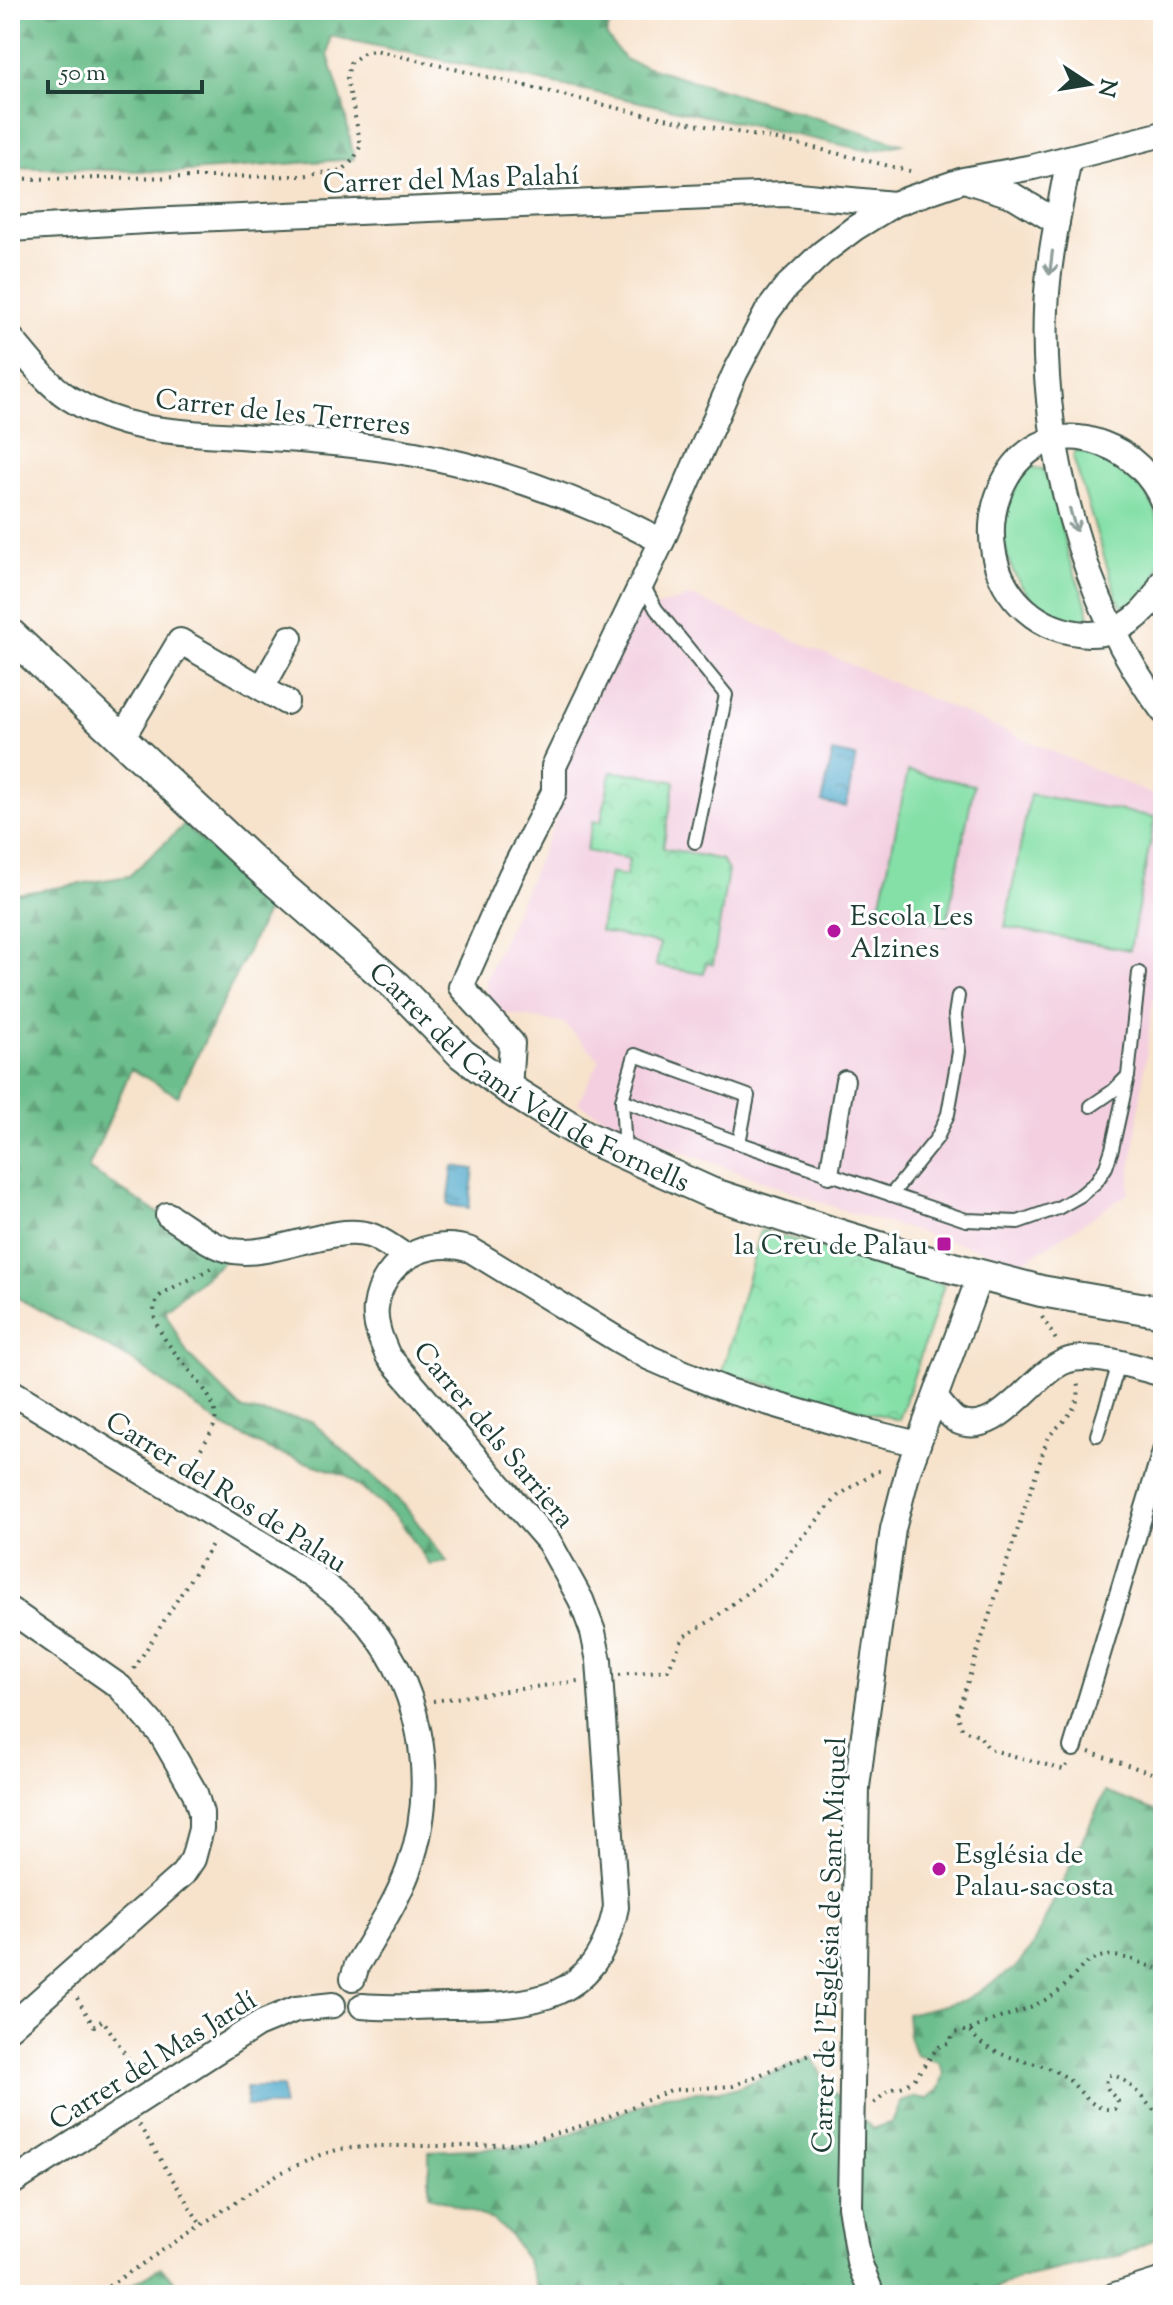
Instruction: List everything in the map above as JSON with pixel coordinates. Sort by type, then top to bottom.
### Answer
[{"type":"street","points":[[509,1089],[512,1043],[461,987],[511,875],[554,792],[554,766],[662,541],[729,386],[767,312],[785,288],[822,253],[894,204],[963,180],[1033,167],[1163,134]]},
{"type":"street","points":[[1069,158],[1051,258],[1046,307],[1046,365],[1053,438],[1060,476],[1082,553],[1101,602],[1163,711]]},
{"type":"street","points":[[963,180],[1014,196],[1057,222]]},
{"type":"street","name":"Carrer del Mas Palahí","points":[[10,229],[787,194],[894,204]]},
{"type":"street","name":"Carrer de les Terreres","points":[[10,337],[38,371],[66,396],[101,416],[133,426],[174,432],[345,443],[488,470],[539,486],[627,522],[662,541]]},
{"type":"street","points":[[1163,502],[1158,490],[1141,469],[1120,452],[1087,439],[1053,438],[1022,459],[1001,488],[991,522],[992,549],[1004,583],[1019,604],[1049,625],[1077,633],[1115,630],[1141,615],[1163,581]]},
{"type":"street","name":"Carrer del Camí Vell de Fornells","points":[[10,634],[251,860],[396,986],[462,1054],[509,1089],[589,1138],[711,1193],[919,1259],[1041,1291],[1163,1312]]},
{"type":"street","points":[[262,688],[290,638]]},
{"type":"street","points":[[122,738],[180,641],[286,702]]},
{"type":"street","points":[[829,1174],[845,1080]]},
{"type":"street","points":[[168,1215],[216,1245],[232,1251],[253,1252],[347,1233],[369,1235],[407,1257],[424,1248],[456,1245],[471,1250],[628,1346],[687,1374],[758,1399],[918,1444]]},
{"type":"street","name":"Carrer dels Sarriera","points":[[362,2006],[465,2006],[539,2000],[568,1987],[589,1970],[611,1930],[616,1907],[600,1678],[593,1632],[581,1600],[549,1542],[388,1356],[377,1330],[376,1309],[380,1290],[407,1257]]},
{"type":"street","name":"Carrer de l'Església de Sant Miquel","points":[[872,2295],[859,2262],[850,2206],[857,1787],[893,1529],[908,1471],[980,1275]]},
{"type":"street","points":[[936,1399],[957,1421],[979,1424],[997,1418],[1039,1377],[1067,1360],[1090,1358],[1163,1374]]},
{"type":"street","name":"Carrer del Ros de Palau","points":[[10,1391],[313,1576],[356,1611],[401,1674],[422,1752],[425,1788],[420,1827],[399,1891],[357,1965],[353,1978]]},
{"type":"street","points":[[1073,1747],[1163,1448]]},
{"type":"street","points":[[10,1610],[122,1689],[161,1734],[195,1793],[201,1813],[201,1829],[193,1859],[183,1874],[10,2027]]},
{"type":"street","points":[[345,1978],[353,1978],[364,1986],[366,1993],[362,2006],[351,2013],[344,2013],[333,2005],[331,1991],[334,1985],[345,1978]]},
{"type":"street","name":"Carrer del Mas Jardí","points":[[10,2184],[257,2025],[296,2009],[333,2005]]},
{"type":"street","points":[[1115,2295],[1163,2280]]},
{"type":"lane","points":[[641,582],[656,609],[726,695],[695,842]]},
{"type":"lane","points":[[622,1100],[966,1220],[1018,1222],[1058,1208],[1081,1195],[1096,1182],[1106,1167],[1128,1076],[1139,973]]},
{"type":"lane","points":[[891,1195],[937,1138],[948,1114],[959,1052],[955,1015],[958,996]]},
{"type":"lane","points":[[625,1155],[622,1100],[635,1055],[748,1096],[739,1143]]},
{"type":"lane","points":[[1091,1106],[1128,1076]]},
{"type":"lane","points":[[1097,1435],[1119,1364]]},
{"type":"path","points":[[10,179],[301,176],[343,170],[354,159],[361,145],[347,79],[350,63],[365,52],[375,50],[634,112],[798,144],[910,171]]},
{"type":"path","points":[[173,1490],[215,1424],[216,1408],[165,1339],[154,1313],[157,1299],[168,1290],[201,1275],[232,1251]]},
{"type":"path","points":[[1039,1310],[1079,1389],[1074,1410],[1048,1437],[957,1714],[963,1730],[979,1735],[989,1749],[1065,1770],[1073,1747],[1163,1777]]},
{"type":"path","points":[[411,1704],[668,1670],[683,1637],[712,1620],[772,1573],[838,1496],[876,1471],[908,1471]]},
{"type":"path","points":[[122,1689],[226,1522]]},
{"type":"path","points":[[851,2123],[889,2090],[904,2086],[915,2078],[938,2047],[948,2044],[954,2033],[970,2030],[1045,2000],[1062,1989],[1092,1959],[1119,1956],[1163,1971]]},
{"type":"path","points":[[65,1978],[94,2026],[103,2020],[141,2077],[132,2082],[135,2102],[201,2225]]},
{"type":"path","points":[[970,2030],[975,2038],[990,2048],[1063,2075],[1088,2103],[1106,2110],[1115,2109],[1118,2101],[1107,2089],[1106,2081],[1109,2075],[1116,2075],[1130,2084],[1163,2119]]},
{"type":"path","points":[[95,2295],[278,2174],[330,2152],[379,2146],[523,2143],[598,2121],[671,2090],[733,2086],[852,2037]]},
{"type":"shaded area","name":"Escola Les Alzines","points":[[692,596],[1163,799],[1163,925],[1128,1194],[1023,1262],[848,1212],[636,1135],[578,1103],[600,1060],[563,1023],[499,1012],[487,1001],[487,976],[557,817],[567,764],[630,614]]},
{"type":"green space","points":[[10,10],[616,10],[606,35],[625,60],[902,144],[870,151],[330,36],[328,55],[343,104],[354,159],[175,172],[10,167]]},
{"type":"green space","points":[[1076,450],[1113,459],[1137,480],[1155,509],[1161,533],[1160,562],[1154,582],[1131,610],[1121,605],[1117,598],[1073,457]]},
{"type":"green space","points":[[1030,467],[1042,469],[1049,484],[1070,561],[1087,608],[1088,618],[1082,623],[1068,622],[1038,606],[1015,575],[1009,560],[1004,527],[1006,510],[1010,495]]},
{"type":"green space","points":[[908,771],[974,785],[946,925],[879,911]]},
{"type":"green space","points":[[611,772],[641,774],[675,782],[663,848],[722,860],[728,871],[713,964],[706,963],[704,974],[656,966],[660,944],[600,931],[610,873],[626,876],[629,859],[586,851],[593,821],[601,822]]},
{"type":"green space","points":[[1030,794],[1155,817],[1130,950],[1005,927]]},
{"type":"green space","points":[[184,825],[271,902],[178,1096],[131,1069],[88,1169],[229,1257],[164,1310],[188,1355],[243,1410],[311,1421],[404,1505],[447,1562],[430,1565],[397,1517],[345,1475],[270,1450],[219,1424],[135,1362],[10,1294],[10,895],[129,876]]},
{"type":"green space","points":[[761,1230],[944,1285],[899,1420],[722,1372]]},
{"type":"green space","points":[[1105,1792],[1163,1814],[1163,2235],[1122,2255],[1019,2278],[980,2295],[535,2295],[535,2283],[526,2259],[510,2235],[493,2220],[429,2195],[429,2151],[540,2146],[665,2095],[735,2089],[812,2057],[827,2086],[873,2129],[892,2122],[901,2102],[914,2097],[927,2099],[939,2089],[944,2073],[939,2062],[916,2055],[909,2036],[907,2014],[965,2000],[1015,1968],[1031,1949]]},
{"type":"green space","points":[[161,2268],[176,2282],[162,2295],[113,2295]]},
{"type":"water","points":[[833,752],[856,757],[846,807],[822,802]]},
{"type":"water","points":[[453,1166],[474,1169],[469,1208],[448,1205]]},
{"type":"water","points":[[246,2087],[283,2087],[283,2106],[246,2106]]},
{"type":"place","name":"Escola Les Alzines","points":[[834,931]]},
{"type":"place","name":"la Creu de Palau","points":[[944,1244]]},
{"type":"place","name":"Església de Palau-sacosta","points":[[939,1869]]}]
